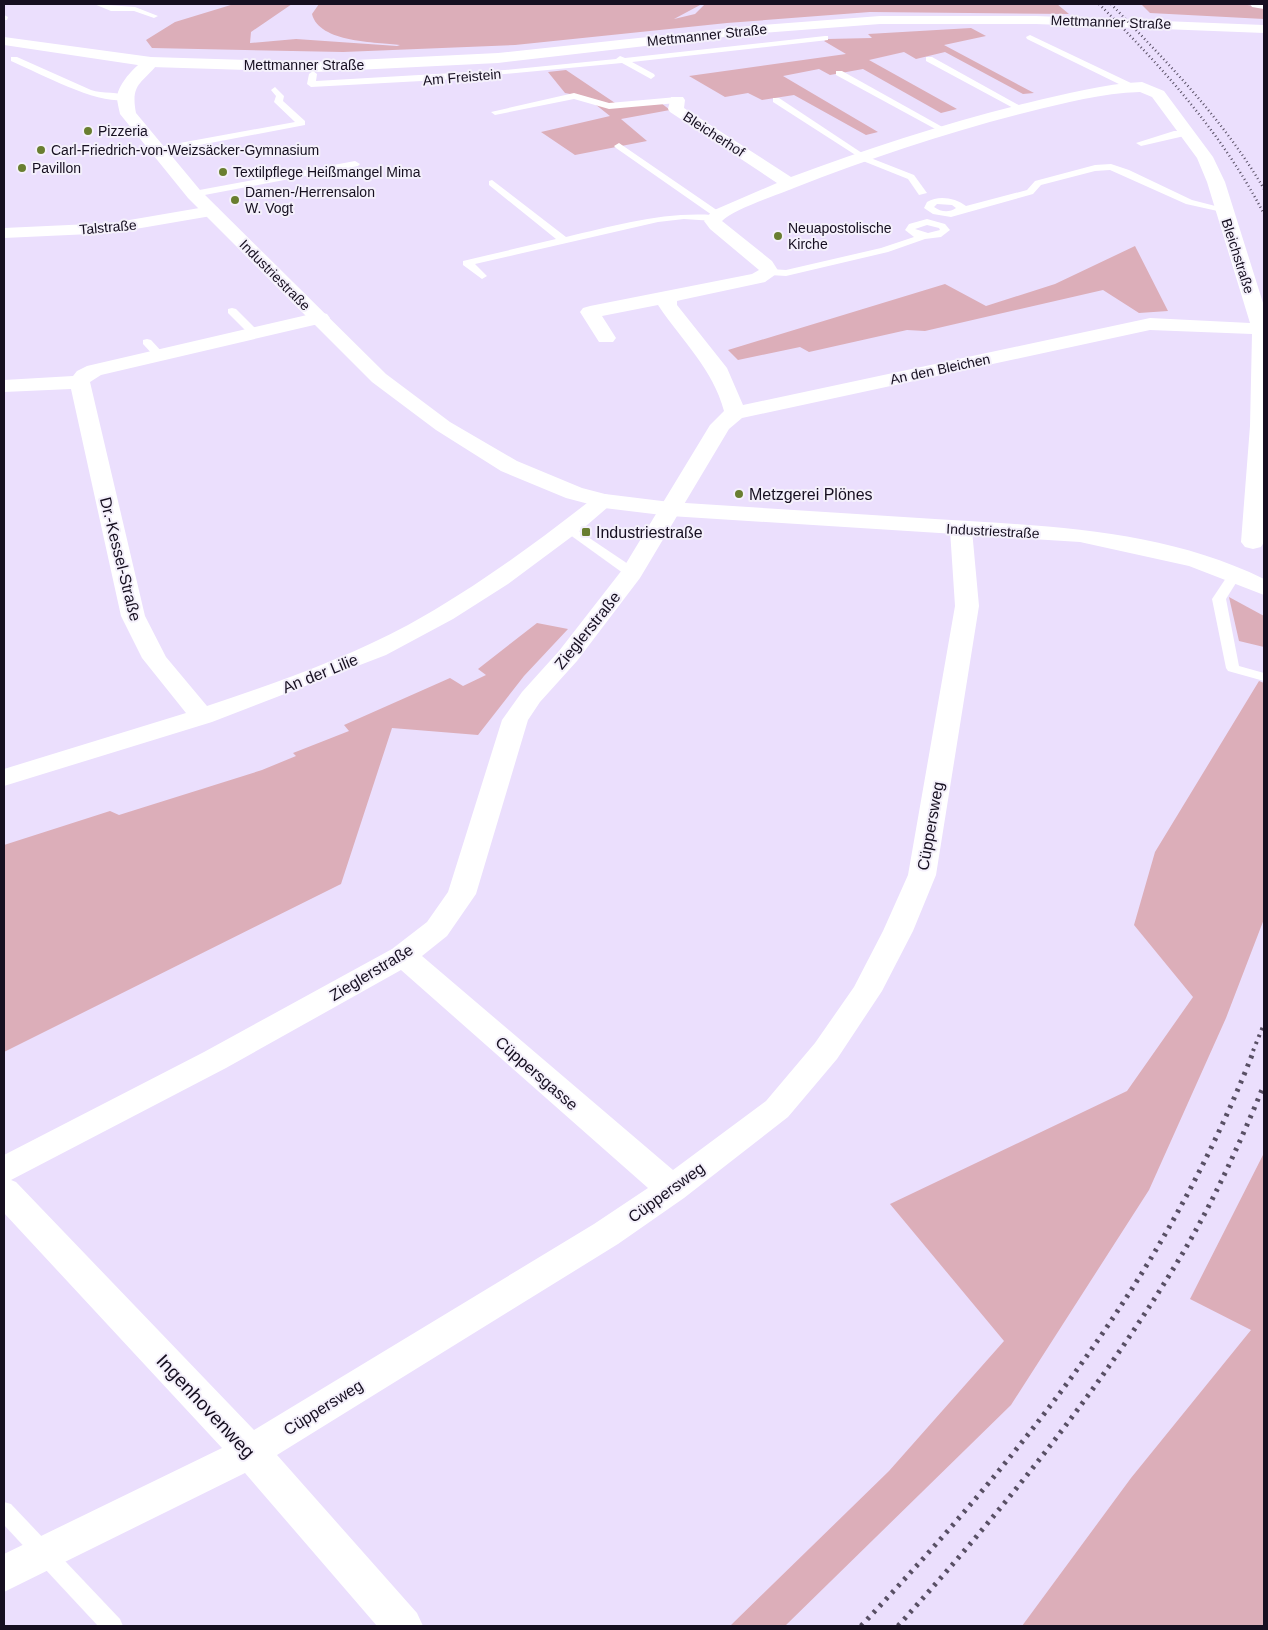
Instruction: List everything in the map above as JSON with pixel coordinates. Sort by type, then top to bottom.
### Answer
[{"type":"street","points":[[1258,4],[1264,5]]},
{"type":"street","name":"Mettmanner Straße","points":[[151,62],[277,67],[389,65],[498,58],[807,25],[926,19],[1036,20],[1264,29]]},
{"type":"street","points":[[4,41],[151,62]]},
{"type":"street","points":[[125,97],[131,82],[151,62]]},
{"type":"street","points":[[606,338],[590,312],[667,298],[758,278],[770,272],[766,265],[716,225],[713,221],[716,216],[790,183],[942,129],[1020,108],[1130,86]]},
{"type":"street","name":"Bleichstraße","points":[[1130,86],[1150,89],[1164,100],[1205,157],[1216,182],[1222,209],[1262,329],[1261,426],[1253,542]]},
{"type":"street","name":"Industriestraße","points":[[125,97],[128,114],[192,190],[379,378],[443,426],[509,466],[574,493],[604,501],[670,509],[960,530],[1080,536],[1134,545],[1213,566],[1264,588]]},
{"type":"street","name":"Bleicherhof","points":[[678,100],[676,109],[681,113],[790,183]]},
{"type":"street","name":"Talstraße","points":[[4,233],[112,228],[211,211]]},
{"type":"street","points":[[667,298],[666,305],[713,361],[727,385],[735,413],[721,425],[670,509]]},
{"type":"street","points":[[4,386],[80,382],[84,375],[94,370],[153,349],[254,333],[320,318]]},
{"type":"street","name":"An den Bleichen","points":[[735,413],[1150,324],[1262,329]]},
{"type":"street","name":"Dr.-Kessel-Straße","points":[[80,382],[133,616],[143,642],[158,666],[203,717]]},
{"type":"street","name":"An der Lilie","points":[[4,778],[203,717],[262,696],[386,646],[441,616],[510,573],[570,529],[604,501]]},
{"type":"street","name":"Zieglerstraße","points":[[4,1170],[215,1060],[403,956],[437,929],[462,894],[480,843],[506,745],[515,720],[531,697],[568,656],[632,573],[670,509]]},
{"type":"street","name":"Cüppersweg","points":[[4,1574],[250,1452],[598,1239],[672,1189],[777,1109],[826,1051],[867,991],[898,932],[922,875],[967,606],[960,530]]},
{"type":"street","name":"Cüppersgasse","points":[[403,956],[672,1189]]},
{"type":"street","name":"Ingenhovenweg","points":[[4,1191],[250,1452],[403,1626]]},
{"type":"lane","points":[[98,4],[111,9],[135,9],[154,16]]},
{"type":"lane","points":[[1030,37],[1130,86]]},
{"type":"lane","name":"Am Freistein","points":[[313,74],[311,84],[399,82],[488,75],[825,38]]},
{"type":"lane","points":[[609,53],[651,76]]},
{"type":"lane","points":[[14,59],[88,92],[100,96],[125,97]]},
{"type":"lane","points":[[929,59],[1020,108]]},
{"type":"lane","points":[[839,74],[942,129]]},
{"type":"lane","points":[[158,150],[302,123],[278,102],[280,96],[275,90]]},
{"type":"lane","name":"Bleicherhof","points":[[496,112],[574,96],[609,106],[678,100]]},
{"type":"lane","points":[[776,100],[863,157],[911,177],[922,193]]},
{"type":"lane","points":[[1141,143],[1174,134],[1189,134]]},
{"type":"lane","points":[[619,146],[716,216]]},
{"type":"lane","points":[[192,190],[334,160]]},
{"type":"lane","points":[[192,190],[354,164]]},
{"type":"lane","name":"Bleichstraße","points":[[943,214],[952,214],[1030,192],[1038,183],[1106,167],[1126,172],[1189,202],[1222,209]]},
{"type":"lane","points":[[492,183],[563,240]]},
{"type":"lane","points":[[925,236],[913,233],[910,227],[917,223],[936,223],[945,219],[943,214],[928,208],[930,204],[954,202],[960,205],[962,210]]},
{"type":"lane","points":[[482,276],[468,262],[658,219],[684,216],[716,216]]},
{"type":"lane","points":[[770,272],[786,273],[884,250],[925,236],[942,234],[945,230],[936,223]]},
{"type":"lane","points":[[232,311],[254,333]]},
{"type":"lane","points":[[570,529],[632,573]]},
{"type":"lane","points":[[1235,575],[1219,600],[1233,668],[1264,677]]},
{"type":"lane","points":[[4,1511],[112,1626]]},
{"type":"shaded area","points":[[234,4],[292,4],[251,32],[250,43],[296,39],[397,46],[400,45],[364,42],[337,36],[325,31],[317,24],[312,14],[319,4],[702,4],[674,19],[695,14],[705,4],[1057,4],[1069,14],[870,12],[727,23],[515,45],[343,52],[152,48],[146,40],[175,22]]},
{"type":"shaded area","points":[[1141,4],[1239,4],[1264,7],[1264,19],[1150,13]]},
{"type":"shaded area","points":[[971,28],[986,36],[944,45],[1034,93],[1023,94],[945,52],[916,59],[904,52],[869,60],[957,109],[941,113],[863,69],[830,75],[819,69],[783,76],[878,132],[866,135],[794,95],[762,100],[748,93],[725,97],[689,76],[846,54],[824,41],[827,39],[872,38],[868,34]]},
{"type":"shaded area","points":[[566,70],[621,107],[661,103],[670,110],[621,119],[647,141],[575,155],[541,132],[610,116],[586,97],[565,93],[548,72]]},
{"type":"shaded area","points":[[1135,246],[1168,311],[1139,313],[1103,290],[925,331],[907,330],[809,352],[800,347],[738,360],[728,350],[945,284],[986,306],[1055,284]]},
{"type":"shaded area","points":[[1229,597],[1264,616],[1264,647],[1239,641]]},
{"type":"shaded area","points":[[537,623],[568,629],[524,676],[478,735],[392,728],[341,884],[4,1052],[4,845],[110,811],[119,815],[262,770],[296,756],[293,753],[349,731],[344,725],[450,678],[463,686],[486,675],[478,669]]},
{"type":"shaded area","points":[[1259,681],[1264,683],[1264,919],[1226,1018],[1149,1190],[1011,1405],[785,1626],[730,1626],[889,1471],[1004,1341],[890,1204],[1127,1091],[1193,997],[1134,925],[1155,852]]},
{"type":"shaded area","points":[[1264,1153],[1264,1626],[1022,1626],[1131,1478],[1251,1330],[1190,1299]]},
{"type":"railway","points":[[1099,4],[1146,52],[1190,103],[1230,156],[1264,214]]},
{"type":"railway","points":[[1111,4],[1193,92],[1231,139],[1264,189]]},
{"type":"railway","points":[[1253,1051],[1264,1024]]},
{"type":"railway","points":[[861,1626],[979,1494],[1034,1427],[1086,1357],[1134,1285],[1179,1210],[1219,1132],[1254,1050]]},
{"type":"railway","points":[[898,1626],[1011,1495],[1115,1358],[1178,1261],[1214,1197],[1264,1085]]},
{"type":"place","name":"Pizzeria","points":[[88,131]]},
{"type":"place","name":"Carl-Friedrich-von-Weizsäcker-Gymnasium","points":[[41,150]]},
{"type":"place","name":"Pavillon","points":[[22,168]]},
{"type":"place","name":"Textilpflege Heißmangel Mima","points":[[223,172]]},
{"type":"place","name":"Damen-/Herrensalon W. Vogt","points":[[235,200]]},
{"type":"place","name":"Neuapostolische Kirche","points":[[778,236]]},
{"type":"place","name":"Metzgerei Plönes","points":[[739,494]]},
{"type":"place","name":"Industriestraße","points":[[586,532]]}]
